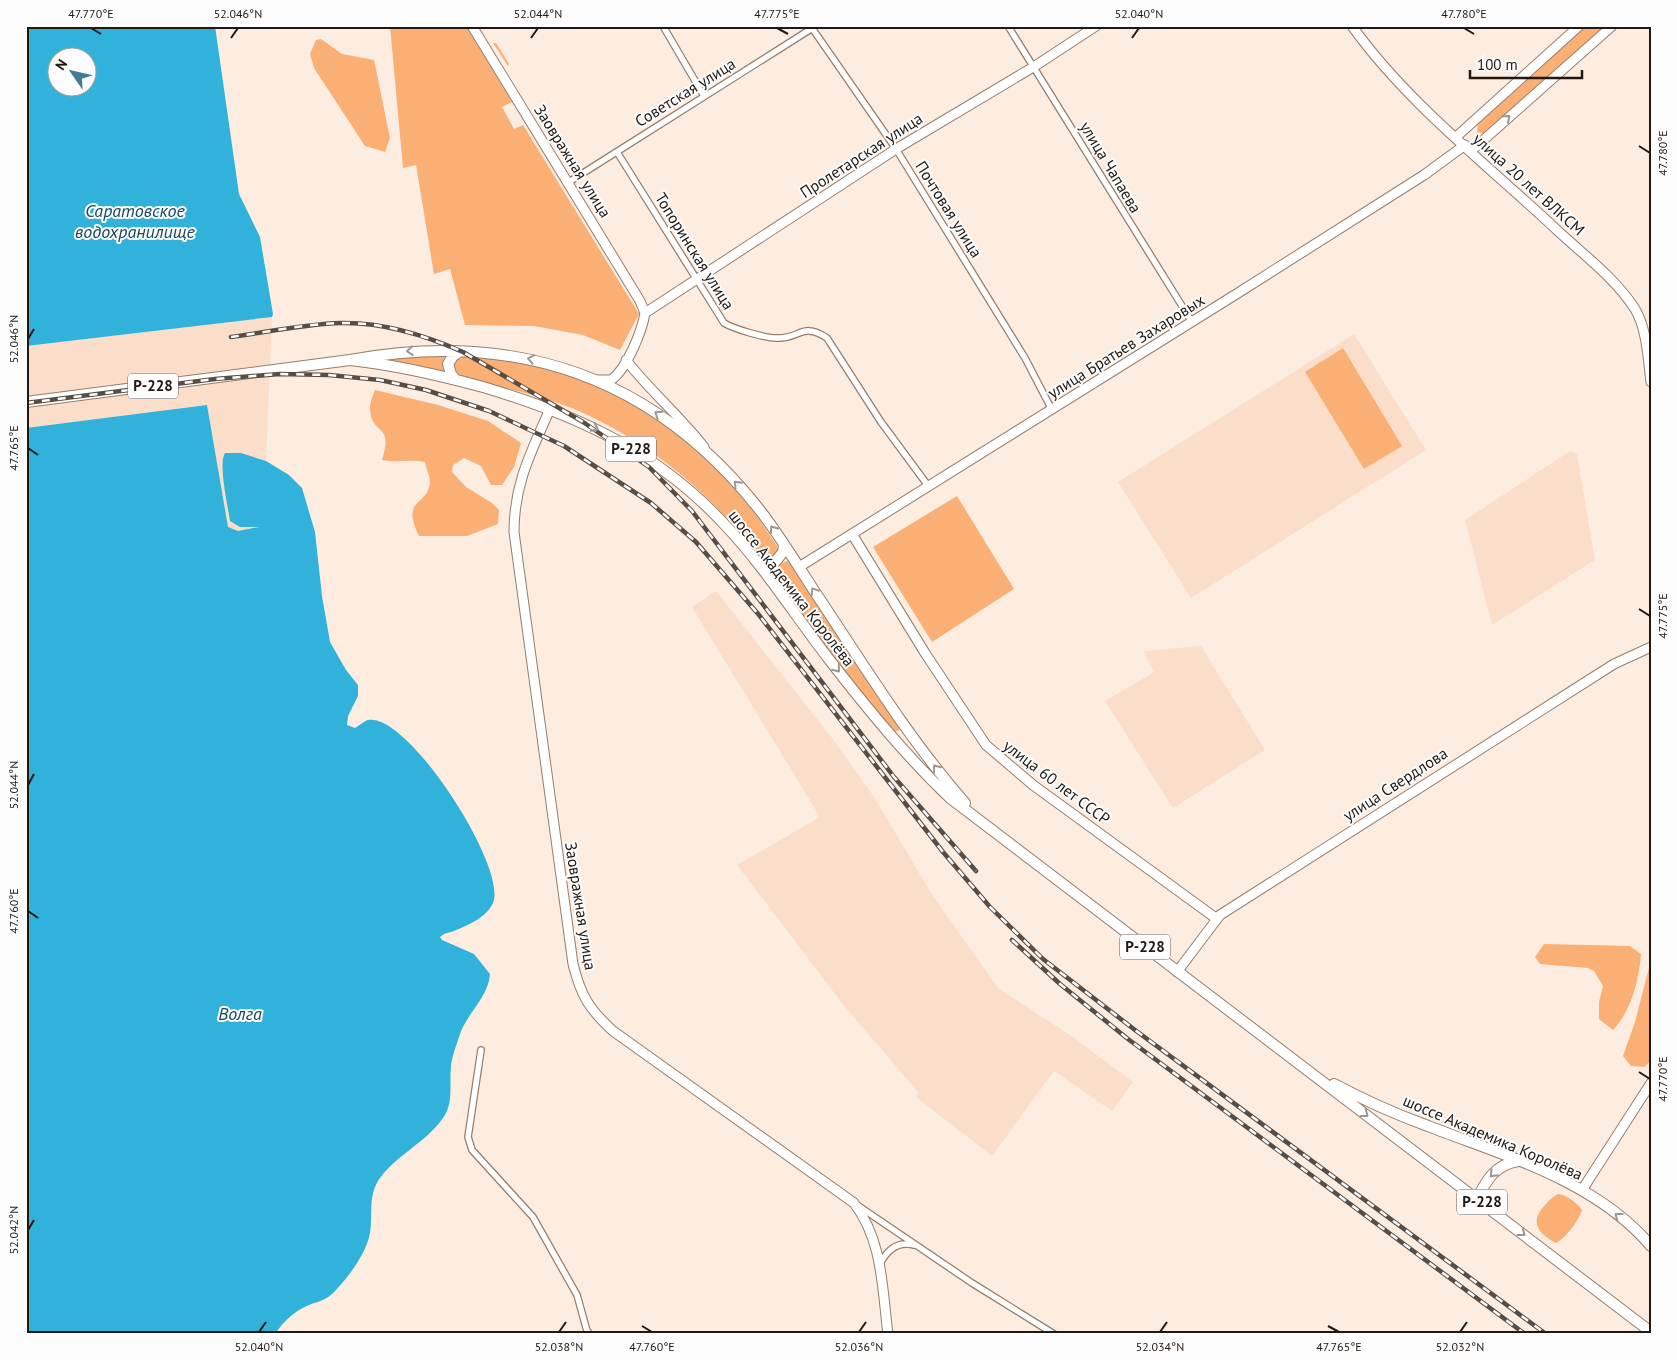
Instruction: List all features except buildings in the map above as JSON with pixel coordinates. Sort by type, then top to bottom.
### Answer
[{"type":"highway","name":"шоссе Академика Королёва","points":[[350,360],[389,352],[420,350],[537,360],[568,368],[594,379],[660,416],[709,456],[741,488],[784,545],[910,733],[978,819]]},
{"type":"highway","points":[[456,380],[451,374],[448,364],[453,356],[459,352]]},
{"type":"highway","name":"шоссе Академика Королёва","points":[[350,360],[412,368],[550,409],[610,435],[676,480],[726,526],[755,560],[829,659],[896,743],[950,798],[1177,972],[1313,1072],[1651,1332]]},
{"type":"highway","name":"Р-228","points":[[26,402],[350,360]]},
{"type":"highway","points":[[755,560],[763,563],[776,561],[783,552],[784,545]]},
{"type":"highway","name":"шоссе Академика Королёва","points":[[1313,1072],[1380,1107],[1519,1161],[1582,1190],[1616,1214],[1651,1246]]},
{"type":"highway","points":[[1478,1199],[1485,1183],[1498,1168],[1507,1163],[1519,1161]]},
{"type":"street","name":"Заовражная улица","points":[[472,26],[569,182],[640,301],[645,313]]},
{"type":"street","points":[[664,26],[704,96]]},
{"type":"street","name":"улица Чапаева","points":[[1008,26],[1035,66],[1104,183],[1192,322]]},
{"type":"street","name":"Пролетарская улица","points":[[645,313],[896,149],[1035,66],[1096,26]]},
{"type":"street","name":"улица 20 лет ВЛКСМ","points":[[1352,26],[1376,57],[1456,137],[1581,252],[1627,298],[1636,310],[1642,326],[1651,382]]},
{"type":"street","points":[[1456,137],[1578,26]]},
{"type":"street","name":"улица Братьев Захаровых","points":[[799,568],[1468,148],[1612,26]]},
{"type":"street","name":"Советская улица","points":[[569,182],[814,27]]},
{"type":"street","name":"Почтовая улица","points":[[814,27],[896,149],[1025,358],[1052,410]]},
{"type":"street","name":"Топоринская улица","points":[[617,152],[696,280],[727,325],[777,338],[807,329],[816,330],[827,338],[881,422],[929,487]]},
{"type":"street","points":[[594,379],[611,380],[626,360],[640,333],[645,313]]},
{"type":"street","points":[[626,360],[648,387],[684,422],[709,456]]},
{"type":"street","name":"Заовражная улица","points":[[550,409],[524,467],[517,488],[514,532],[573,964],[579,989],[594,1013],[614,1031],[854,1203],[870,1229],[880,1264],[888,1334]]},
{"type":"street","name":"улица 60 лет СССР","points":[[852,534],[925,653],[986,746],[1033,785],[1217,919]]},
{"type":"street","name":"улица Свердлова","points":[[1177,972],[1217,919],[1493,739],[1614,664],[1651,648]]},
{"type":"street","points":[[1638,652],[1651,653]]},
{"type":"street","points":[[481,1050],[468,1137],[472,1150],[533,1217],[577,1295],[587,1331],[590,1334]]},
{"type":"street","points":[[1582,1190],[1651,1083]]},
{"type":"street","points":[[854,1203],[972,1283],[1054,1334]]},
{"type":"street","points":[[880,1264],[890,1249],[899,1245],[916,1245]]},
{"type":"shaded area","points":[[390,26],[466,26],[512,102],[502,107],[514,129],[523,125],[639,314],[620,350],[583,335],[534,326],[465,325],[450,269],[434,274],[416,165],[403,168]]},
{"type":"shaded area","points":[[1585,26],[1606,26],[1484,134],[1477,132],[1478,123]]},
{"type":"shaded area","points":[[321,39],[342,54],[374,60],[390,138],[385,152],[365,146],[314,68],[310,54],[316,40]]},
{"type":"shaded area","points":[[493,43],[496,43],[509,64],[508,66]]},
{"type":"shaded area","points":[[272,317],[266,461],[252,456],[223,456],[228,508],[240,527],[258,526],[257,529],[238,531],[227,527],[207,405],[26,428],[26,346]]},
{"type":"shaded area","points":[[1354,334],[1426,450],[1191,598],[1118,482]]},
{"type":"shaded area","points":[[1343,348],[1402,446],[1364,469],[1305,372]]},
{"type":"shaded area","points":[[445,354],[443,372],[370,359]]},
{"type":"shaded area","points":[[466,356],[532,364],[571,375],[627,401],[653,417],[701,455],[723,476],[753,510],[777,546],[778,551],[772,558],[761,556],[721,512],[680,474],[657,456],[608,425],[552,401],[460,378],[454,372],[454,363]]},
{"type":"shaded area","points":[[375,390],[438,405],[488,421],[521,443],[514,467],[502,485],[491,485],[481,466],[464,458],[453,465],[452,472],[466,487],[492,503],[499,510],[498,524],[467,536],[419,536],[412,515],[414,508],[425,496],[430,482],[425,462],[382,460],[385,448],[384,434],[374,423],[370,410]]},
{"type":"shaded area","points":[[1570,451],[1577,454],[1595,560],[1492,625],[1465,520]]},
{"type":"shaded area","points":[[957,496],[1014,589],[932,642],[873,547]]},
{"type":"shaded area","points":[[789,560],[901,729],[893,733],[763,567],[780,564]]},
{"type":"shaded area","points":[[716,591],[832,738],[874,797],[931,893],[998,988],[1070,1035],[1133,1082],[1112,1111],[1054,1071],[992,1156],[916,1097],[919,1093],[845,1007],[737,865],[820,817],[692,607]]},
{"type":"shaded area","points":[[1201,646],[1265,750],[1173,808],[1105,701],[1154,672],[1143,651]]},
{"type":"shaded area","points":[[1544,944],[1630,946],[1641,954],[1633,995],[1625,1014],[1613,1030],[1599,1019],[1599,1002],[1603,986],[1594,971],[1588,968],[1540,964],[1535,957]]},
{"type":"shaded area","points":[[1651,960],[1651,1061],[1644,1067],[1631,1066],[1623,1056],[1635,1022]]},
{"type":"shaded area","points":[[1558,1194],[1572,1200],[1582,1210],[1572,1228],[1556,1243],[1540,1231],[1537,1221],[1541,1210]]},
{"type":"water","name":"Саратовское водохранилище","points":[[26,26],[215,26],[239,194],[260,237],[272,317],[26,346]]},
{"type":"water","name":"Волга","points":[[207,405],[228,527],[238,531],[259,527],[240,527],[230,521],[223,475],[223,458],[225,453],[241,453],[266,461],[289,475],[302,488],[315,532],[322,596],[330,642],[346,670],[358,685],[358,696],[348,716],[347,725],[355,728],[368,720],[385,724],[407,740],[429,765],[451,795],[471,828],[494,885],[493,903],[486,913],[476,920],[440,937],[442,940],[474,954],[490,974],[485,991],[462,1028],[455,1048],[451,1066],[449,1106],[436,1127],[393,1164],[378,1181],[373,1193],[371,1227],[365,1249],[351,1272],[332,1294],[294,1313],[275,1334],[26,1334],[26,428]]},
{"type":"railway","points":[[231,337],[341,323],[357,323],[404,331],[463,352],[583,422],[649,467],[692,511],[894,777],[976,871]]},
{"type":"railway","points":[[26,403],[215,379],[280,374],[329,375],[380,380],[426,390],[489,411],[564,446],[651,503],[696,542],[759,615],[943,852],[990,907],[1043,959],[1135,1030],[1546,1334]]},
{"type":"railway","points":[[1012,940],[1060,984],[1128,1039],[1525,1334]]}]
